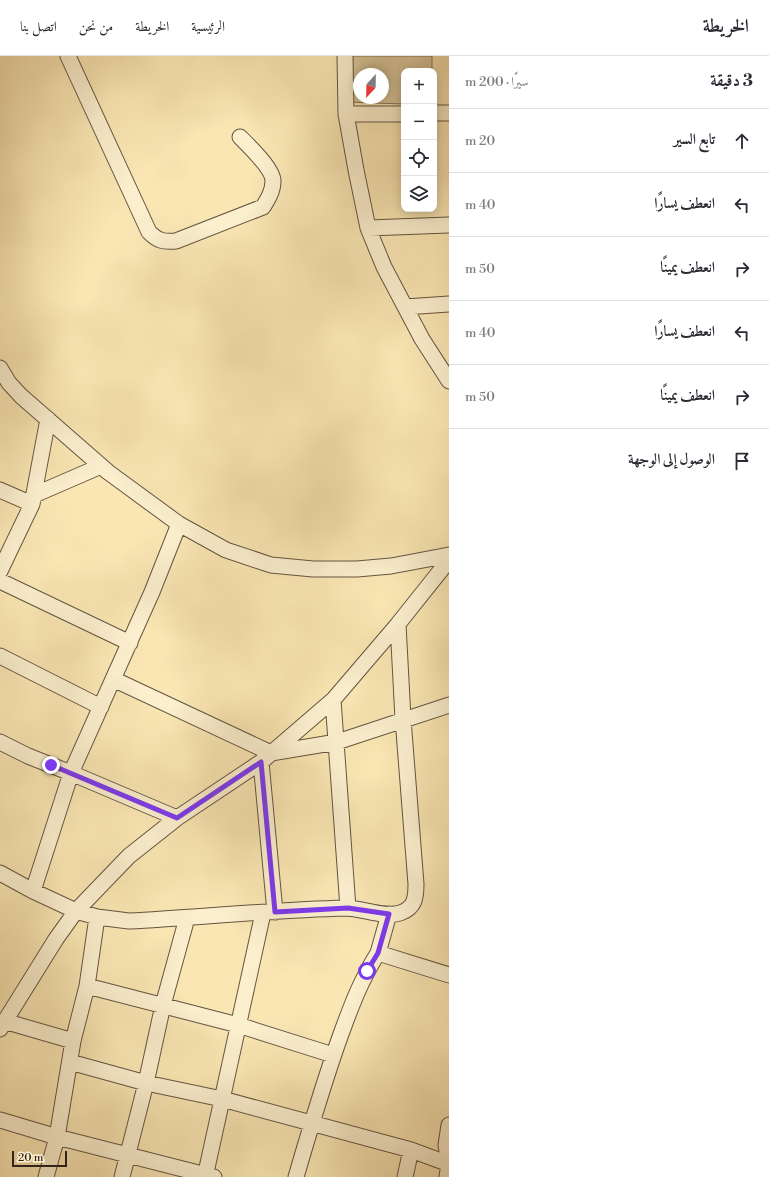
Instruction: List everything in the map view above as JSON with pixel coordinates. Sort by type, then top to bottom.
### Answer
[{"type":"street","points":[[68,56],[149,232],[156,239],[166,242],[176,241],[263,207],[271,194],[274,180],[264,162],[240,137]]},
{"type":"street","points":[[345,56],[346,114],[368,228],[384,267],[405,307],[422,339],[449,381]]},
{"type":"street","points":[[437,113],[449,113]]},
{"type":"street","points":[[346,114],[401,114]]},
{"type":"street","points":[[368,228],[449,225]]},
{"type":"street","points":[[405,307],[449,304]]},
{"type":"street","points":[[0,368],[9,383],[21,396],[48,418],[101,466],[179,524],[226,550],[271,564],[312,569],[357,569],[391,566],[449,555]]},
{"type":"street","points":[[0,571],[33,500],[48,418]]},
{"type":"street","points":[[0,490],[33,500],[101,466]]},
{"type":"street","points":[[33,890],[71,773],[130,643],[179,524]]},
{"type":"street","points":[[74,1041],[2,1025],[56,939],[76,911],[129,856],[177,818],[266,758],[332,700],[398,624],[449,560]]},
{"type":"street","points":[[0,581],[130,643]]},
{"type":"street","points":[[0,873],[76,911],[98,917],[129,921],[348,908],[389,914],[399,913],[408,909],[414,903],[416,896],[403,719],[398,624]]},
{"type":"street","points":[[0,656],[102,707]]},
{"type":"street","points":[[113,679],[266,758],[336,742],[449,705]]},
{"type":"street","points":[[332,700],[348,908]]},
{"type":"street","points":[[0,742],[28,756],[177,818]]},
{"type":"street","points":[[0,1120],[57,1137],[209,1176],[222,1098],[238,1025],[269,912],[266,758]]},
{"type":"street","points":[[296,1177],[333,1055],[357,990],[378,953],[389,914]]},
{"type":"street","points":[[46,1177],[57,1137],[74,1041],[87,986],[98,917]]},
{"type":"street","points":[[122,1177],[146,1083],[163,1005],[187,918]]},
{"type":"street","points":[[378,953],[449,975]]},
{"type":"street","points":[[87,986],[238,1025],[333,1055]]},
{"type":"street","points":[[70,1062],[146,1083],[222,1098],[411,1150],[449,1164]]},
{"type":"street","points":[[447,1177],[449,1164],[446,1145],[449,1125]]},
{"type":"street","points":[[405,1177],[411,1150]]},
{"type":"shaded area","points":[[347,56],[432,56],[432,68],[401,68],[401,104],[389,103],[389,68],[353,68],[353,102],[345,102]]},
{"type":"route","points":[[51,765],[177,818],[261,762],[275,912],[348,908],[389,914],[378,953],[367,971]]}]
